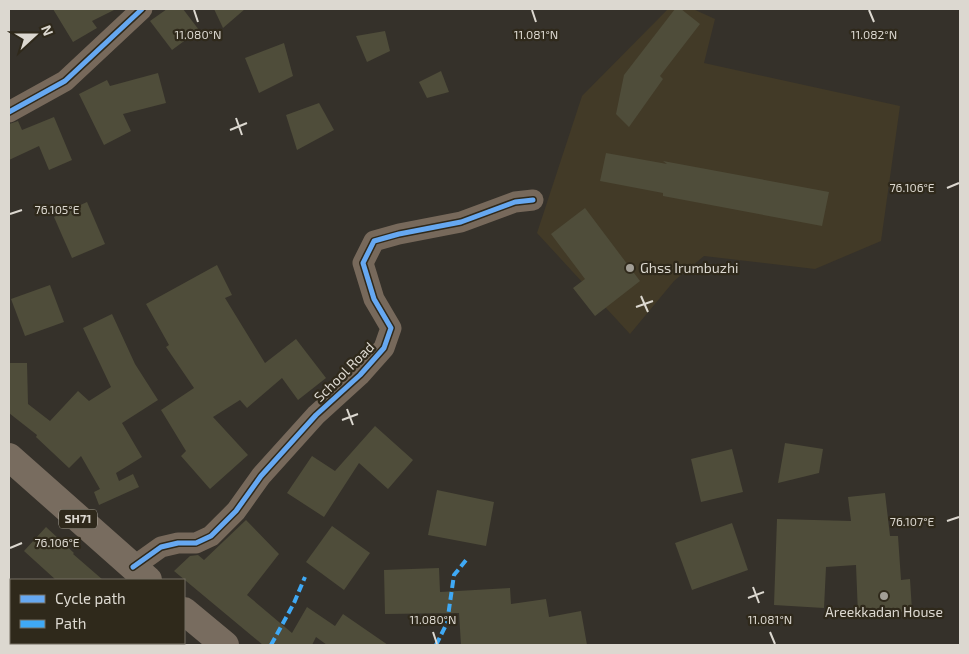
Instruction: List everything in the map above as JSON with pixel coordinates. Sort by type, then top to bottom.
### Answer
[{"type":"main road","name":"SH71","points":[[9,458],[140,574]]},
{"type":"main road","points":[[185,612],[219,643]]},
{"type":"street","points":[[9,112],[65,81],[142,9]]},
{"type":"street","name":"School Road","points":[[140,574],[161,547],[196,543],[211,536],[236,511],[261,476],[316,415],[360,375],[384,348],[391,328],[374,298],[363,263],[374,241],[399,234],[461,222],[515,202],[533,200]]},
{"type":"shaded area","points":[[668,9],[693,9],[715,19],[704,63],[900,106],[881,241],[815,269],[704,256],[674,281],[630,334],[537,233],[582,96]]},
{"type":"building","points":[[53,9],[116,9],[92,21],[97,28],[73,42]]},
{"type":"building","points":[[167,9],[183,9],[199,30],[172,50],[150,21]]},
{"type":"building","points":[[214,9],[245,9],[223,28]]},
{"type":"building","points":[[675,9],[681,9],[700,24],[660,76],[663,79],[629,127],[616,114],[624,75]]},
{"type":"building","points":[[385,31],[390,51],[367,62],[356,36]]},
{"type":"building","points":[[284,43],[293,76],[259,93],[245,58]]},
{"type":"building","points":[[441,71],[449,92],[427,98],[419,82]]},
{"type":"building","points":[[158,73],[166,103],[123,114],[131,131],[104,145],[79,94],[107,80],[110,86]]},
{"type":"building","points":[[319,103],[334,130],[297,150],[286,115]]},
{"type":"building","points":[[54,117],[72,160],[49,170],[39,146],[9,160],[9,124],[18,121],[22,130]]},
{"type":"building","points":[[606,153],[667,164],[663,161],[829,192],[822,226],[663,196],[663,193],[600,181]]},
{"type":"building","points":[[87,202],[105,244],[72,258],[54,217]]},
{"type":"building","points":[[585,208],[640,281],[595,316],[573,288],[585,279],[551,234]]},
{"type":"building","points":[[217,265],[232,295],[225,298],[265,363],[296,339],[326,378],[298,400],[282,378],[247,408],[240,400],[213,417],[248,455],[210,489],[181,456],[186,451],[161,410],[194,388],[166,347],[169,345],[146,304]]},
{"type":"building","points":[[50,285],[64,322],[25,336],[11,299]]},
{"type":"building","points":[[112,314],[135,364],[158,400],[122,423],[142,457],[116,473],[119,481],[133,474],[139,487],[99,505],[94,492],[100,489],[81,456],[69,468],[36,437],[37,435],[9,413],[9,363],[27,363],[28,404],[50,421],[78,391],[89,401],[111,387],[83,328]]},
{"type":"building","points":[[375,426],[413,460],[388,489],[359,463],[324,517],[287,493],[312,456],[335,471]]},
{"type":"building","points":[[785,443],[823,449],[819,473],[778,483]]},
{"type":"building","points":[[732,449],[743,492],[701,502],[691,459]]},
{"type":"building","points":[[437,490],[494,502],[486,546],[428,535]]},
{"type":"building","points":[[885,493],[890,536],[898,536],[901,580],[910,579],[912,611],[858,614],[856,565],[826,567],[824,608],[774,605],[777,519],[851,521],[848,497]]},
{"type":"building","points":[[246,520],[279,554],[247,595],[292,633],[307,607],[335,626],[343,614],[388,645],[327,645],[316,637],[312,645],[263,645],[174,571],[190,556],[198,555],[204,560]]},
{"type":"building","points":[[732,523],[748,570],[692,590],[675,543]]},
{"type":"building","points":[[332,526],[370,553],[344,590],[306,562]]},
{"type":"building","points":[[46,527],[102,579],[55,579],[24,551]]},
{"type":"building","points":[[439,568],[440,592],[510,588],[511,604],[546,599],[549,617],[581,611],[587,645],[461,645],[459,613],[385,614],[384,570]]},
{"type":"marked path","points":[[436,645],[447,623],[454,575],[467,559]]},
{"type":"marked path","points":[[271,645],[294,603],[305,577]]},
{"type":"cycle path","points":[[9,112],[65,81],[142,9]]},
{"type":"cycle path","points":[[133,567],[161,547],[178,543],[196,543],[211,536],[236,511],[261,476],[316,415],[360,375],[384,348],[391,328],[374,299],[363,263],[374,241],[399,234],[461,222],[515,202],[533,200]]},
{"type":"place","name":"Ghss Irumbuzhi","points":[[630,268]]},
{"type":"place","name":"Areekkadan House","points":[[884,596]]}]
